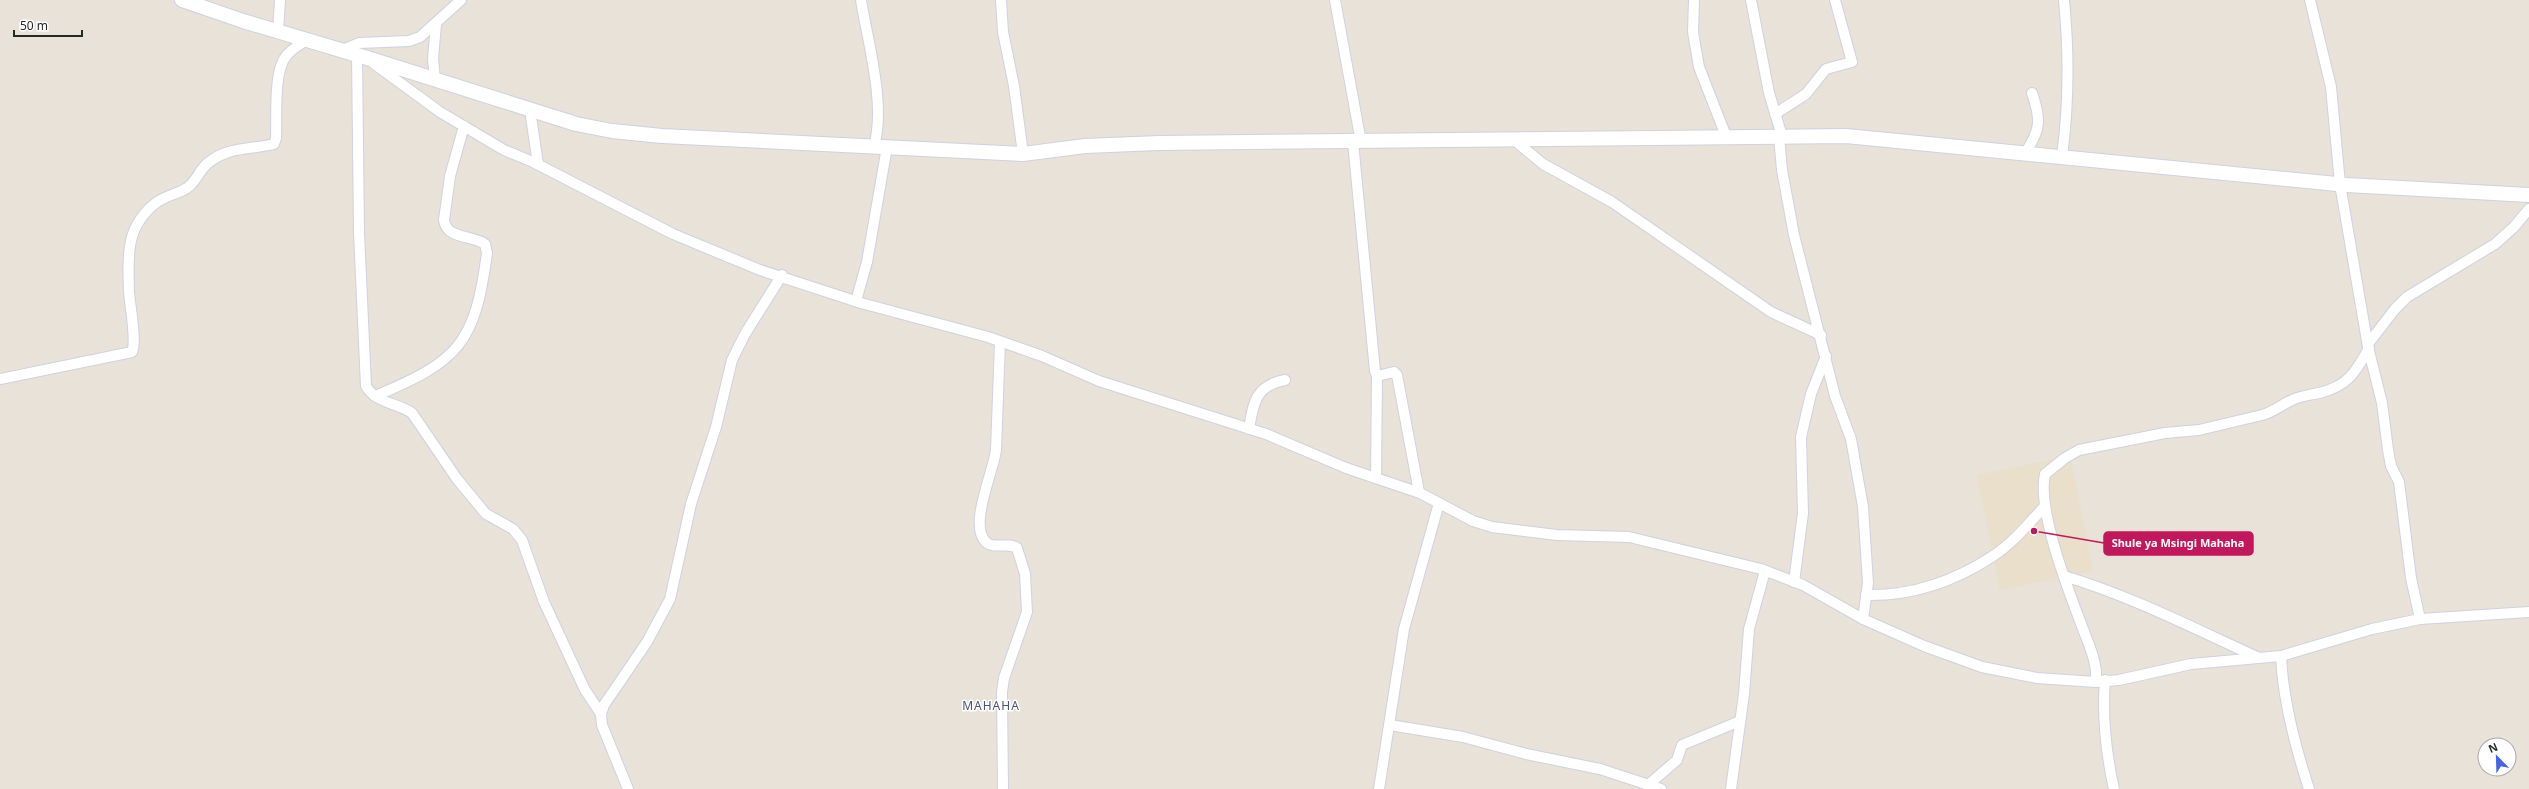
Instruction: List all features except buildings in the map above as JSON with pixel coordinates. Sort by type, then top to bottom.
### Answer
[{"type":"main road","points":[[182,0],[530,110],[576,124],[612,131],[741,141],[1023,154],[1085,146],[1159,143],[1357,142],[1726,136],[1846,136],[2025,152],[2340,184],[2529,195]]},
{"type":"street","points":[[278,31],[280,0]]},
{"type":"street","points":[[342,50],[359,43],[408,41],[420,37],[461,0]]},
{"type":"street","points":[[856,301],[867,262],[880,147],[877,134],[878,104],[861,0]]},
{"type":"street","points":[[1001,0],[1003,32],[1014,86],[1023,154]]},
{"type":"street","points":[[1335,0],[1357,142],[1373,355],[1377,376],[1378,408],[1376,478]]},
{"type":"street","points":[[1694,0],[1694,32],[1699,67],[1726,136]]},
{"type":"street","points":[[1751,0],[1767,86],[1781,136],[1782,170],[1794,236],[1826,356],[1835,396],[1851,439],[1863,507],[1868,583],[1863,619]]},
{"type":"street","points":[[1775,114],[1806,94],[1826,69],[1852,62],[1835,0]]},
{"type":"street","points":[[2062,156],[2066,123],[2068,61],[2064,0]]},
{"type":"street","points":[[2310,0],[2330,87],[2340,184],[2368,346],[2382,403],[2392,466],[2399,482],[2411,578],[2420,619]]},
{"type":"street","points":[[435,80],[433,59],[436,24]]},
{"type":"street","points":[[0,379],[132,352],[133,339],[128,261],[132,231],[143,215],[157,202],[192,185],[208,163],[221,154],[234,149],[274,144],[276,138],[280,70],[286,56],[296,46],[308,40]]},
{"type":"street","points":[[361,56],[440,112],[504,150],[538,164],[673,234],[760,270],[782,275],[856,301],[1000,342],[1042,356],[1099,381],[1249,429],[1376,478],[1419,492],[1473,522],[1492,527],[1557,535],[1629,537],[1657,542],[1697,556],[1765,571],[1794,582],[1863,619],[1924,646],[1982,667],[2037,678],[2101,681],[2119,680],[2191,664],[2281,656],[2372,629],[2420,619],[2529,612]]},
{"type":"street","points":[[361,56],[360,233],[365,380],[368,390],[375,396],[404,407],[412,413],[453,474],[486,514],[513,529],[522,540],[544,602],[585,690],[600,714],[602,725],[628,789]]},
{"type":"street","points":[[2025,152],[2037,135],[2038,129],[2038,117],[2032,93]]},
{"type":"street","points":[[530,110],[538,164]]},
{"type":"street","points":[[375,396],[435,368],[458,348],[477,313],[487,253],[485,244],[471,237],[448,230],[444,220],[450,176],[464,126]]},
{"type":"street","points":[[1514,140],[1543,164],[1612,202],[1771,312],[1820,335]]},
{"type":"street","points":[[2114,789],[2108,761],[2101,681],[2064,576],[2045,506],[2043,484],[2046,474],[2065,458],[2079,450],[2166,433],[2199,430],[2272,413],[2292,400],[2333,389],[2347,381],[2359,367],[2368,346],[2394,309],[2408,297],[2495,244],[2514,227],[2529,209]]},
{"type":"street","points":[[600,714],[604,705],[647,642],[670,599],[689,511],[716,427],[732,360],[745,334],[782,275]]},
{"type":"street","points":[[1000,342],[996,450],[994,465],[982,500],[980,530],[985,542],[1017,548],[1026,574],[1027,612],[1004,678],[1002,692],[1002,789]]},
{"type":"street","points":[[1794,582],[1803,513],[1800,437],[1811,394],[1826,356]]},
{"type":"street","points":[[1377,376],[1394,372],[1397,375],[1419,492]]},
{"type":"street","points":[[1249,429],[1254,404],[1261,391],[1274,382],[1285,380]]},
{"type":"street","points":[[1379,789],[1404,629],[1439,503]]},
{"type":"street","points":[[1866,595],[1903,593],[1941,582],[1968,570],[1994,556],[2021,532],[2045,506]]},
{"type":"street","points":[[1731,789],[1740,721],[1749,629],[1765,571]]},
{"type":"street","points":[[2064,576],[2116,592],[2169,614],[2257,657]]},
{"type":"street","points":[[2281,656],[2282,685],[2295,742],[2310,789]]},
{"type":"street","points":[[1648,785],[1677,760],[1682,745],[1740,721]]},
{"type":"street","points":[[1390,725],[1475,739],[1526,754],[1600,768],[1661,789]]},
{"type":"shaded area","points":[[2070,456],[2093,571],[2000,590],[1977,475]]},
{"type":"place","name":"Shule ya Msingi Mahaha","points":[[2034,531]]},
{"type":"district","name":"MAHAHA","points":[[991,706]]}]
